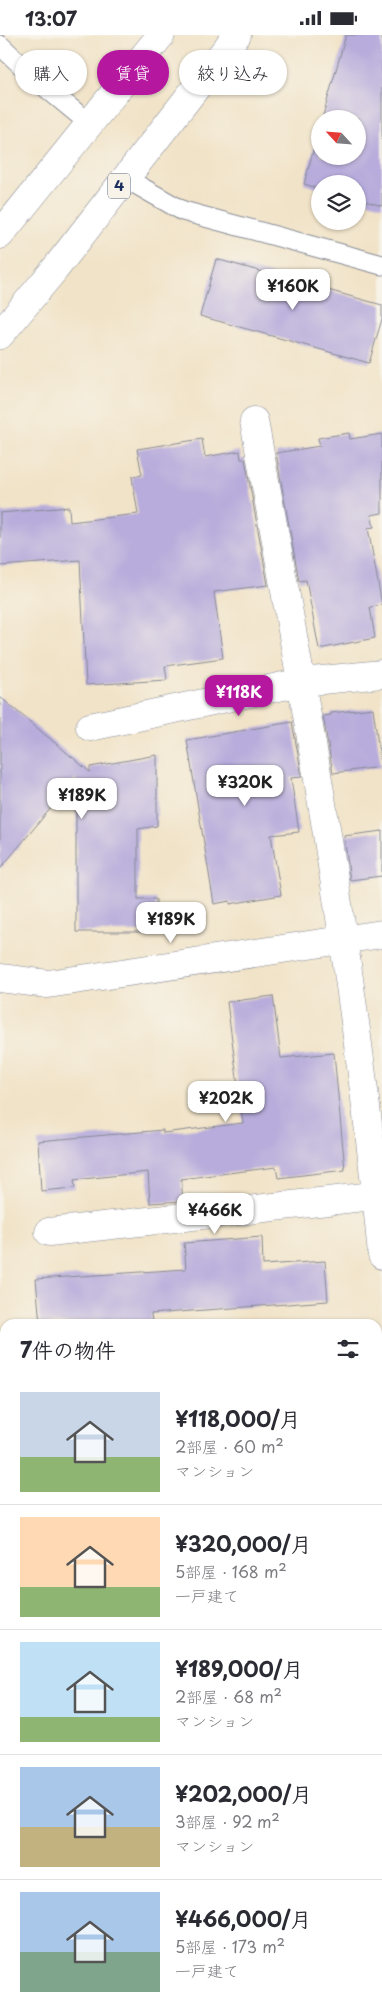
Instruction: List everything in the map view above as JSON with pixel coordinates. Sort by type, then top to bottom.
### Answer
[{"type":"main road","points":[[0,235],[161,35]]},
{"type":"main road","name":"4","points":[[0,335],[55,269],[237,35]]},
{"type":"main road","points":[[254,421],[302,682],[343,939],[379,1195],[382,1255]]},
{"type":"main road","points":[[90,727],[302,682],[382,674]]},
{"type":"main road","points":[[0,977],[48,984],[382,934]]},
{"type":"main road","points":[[49,1232],[379,1195]]},
{"type":"lane","points":[[0,45],[90,124]]},
{"type":"lane","points":[[125,178],[183,211],[382,265]]},
{"type":"building","points":[[346,35],[382,35],[382,206],[366,201],[366,175],[311,175],[311,186],[304,184],[311,159],[311,165],[366,165],[366,110],[325,110]]},
{"type":"building","points":[[216,259],[382,305],[382,319],[369,363],[200,316]]},
{"type":"building","points":[[349,433],[350,439],[382,434],[382,513],[371,515],[374,527],[368,528],[382,605],[370,607],[375,638],[319,649],[306,580],[299,581],[276,453],[320,446],[318,438]]},
{"type":"building","points":[[202,439],[205,457],[240,451],[241,459],[245,459],[268,585],[214,592],[223,658],[165,666],[167,680],[86,685],[80,560],[0,566],[0,513],[69,507],[70,522],[138,514],[132,477],[142,475],[137,449]]},
{"type":"building","points":[[0,697],[90,772],[90,767],[157,755],[157,826],[138,829],[138,899],[156,899],[156,932],[76,932],[76,778],[0,869]]},
{"type":"building","points":[[373,708],[381,767],[333,773],[323,716],[331,715],[331,713]]},
{"type":"building","points":[[292,722],[302,777],[291,778],[299,832],[271,835],[281,895],[230,904],[230,901],[214,904],[187,740]]},
{"type":"building","points":[[382,831],[382,876],[350,880],[344,836]]},
{"type":"building","points":[[273,996],[281,1058],[334,1053],[345,1170],[278,1178],[276,1167],[181,1179],[183,1201],[150,1203],[148,1172],[74,1180],[75,1188],[41,1191],[38,1141],[163,1130],[163,1133],[243,1123],[227,1002]]},
{"type":"building","points":[[262,1237],[263,1265],[325,1261],[328,1301],[151,1314],[152,1319],[40,1319],[36,1279],[186,1269],[184,1243]]}]
